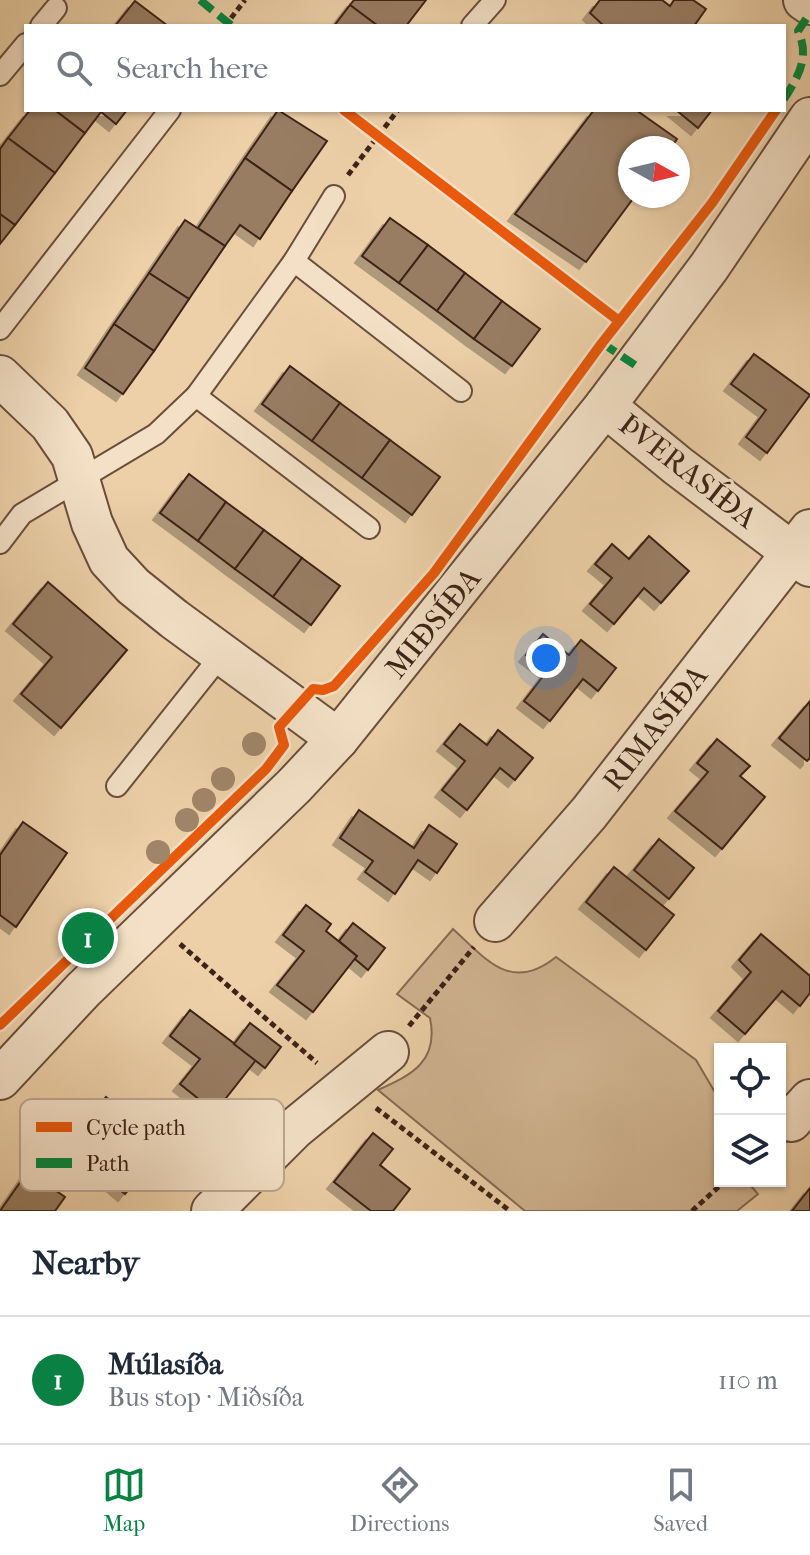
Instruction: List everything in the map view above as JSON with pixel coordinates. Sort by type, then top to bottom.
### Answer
[{"type":"street","points":[[804,0],[810,4]]},
{"type":"street","name":"MIÐSÍÐA","points":[[0,1079],[83,990],[294,786],[338,739],[605,406],[709,267],[810,118]]},
{"type":"street","points":[[0,376],[50,424],[72,456],[92,523],[109,560],[133,586],[338,739]]},
{"type":"street","name":"ÞVERASÍÐA","points":[[605,406],[678,466],[804,549]]},
{"type":"street","name":"RIMASÍÐA","points":[[495,921],[589,813],[804,549]]},
{"type":"street","points":[[284,1139],[388,1052]]},
{"type":"street","points":[[212,1211],[232,1191]]},
{"type":"lane","points":[[474,24],[495,0]]},
{"type":"lane","points":[[43,24],[56,8]]},
{"type":"lane","points":[[0,75],[24,46]]},
{"type":"lane","points":[[0,329],[168,112]]},
{"type":"lane","points":[[0,543],[22,514],[156,434],[196,396],[294,261],[334,196]]},
{"type":"lane","points":[[294,261],[461,391]]},
{"type":"lane","points":[[196,396],[369,528]]},
{"type":"lane","points":[[117,786],[222,654]]},
{"type":"path","points":[[227,24],[245,0]]},
{"type":"path","points":[[334,196],[397,112]]},
{"type":"path","points":[[388,1052],[495,921]]},
{"type":"path","points":[[692,1211],[718,1187]]},
{"type":"shaded area","points":[[453,929],[489,961],[513,972],[526,972],[556,957],[696,1060],[714,1091],[714,1187],[752,1187],[758,1194],[737,1211],[525,1211],[378,1090],[412,1072],[426,1056],[430,1045],[430,1018],[397,994]]},
{"type":"building","points":[[354,0],[426,0],[408,24],[375,24],[350,5]]},
{"type":"building","points":[[600,0],[662,0],[670,6],[674,0],[693,0],[706,9],[695,24],[602,24],[590,13]]},
{"type":"building","points":[[135,1],[165,24],[117,24]]},
{"type":"building","points":[[350,5],[375,24],[336,24]]},
{"type":"building","points":[[28,112],[58,112],[85,133],[55,173],[8,138]]},
{"type":"building","points":[[58,112],[101,112],[85,133]]},
{"type":"building","points":[[101,112],[125,112],[116,124]]},
{"type":"building","points":[[277,112],[327,141],[292,191],[245,158]]},
{"type":"building","points":[[592,112],[639,112],[673,136],[618,136],[618,208],[626,208],[586,262],[515,214]]},
{"type":"building","points":[[678,112],[710,112],[698,128]]},
{"type":"building","points":[[8,138],[55,173],[15,225],[0,214],[0,149]]},
{"type":"building","points":[[245,158],[292,191],[260,239],[240,225],[225,246],[198,228]]},
{"type":"building","points":[[0,214],[15,225],[0,244]]},
{"type":"building","points":[[390,218],[428,245],[399,283],[362,256]]},
{"type":"building","points":[[185,220],[225,246],[189,299],[149,273]]},
{"type":"building","points":[[428,245],[465,273],[437,311],[399,283]]},
{"type":"building","points":[[149,273],[189,299],[154,351],[114,324]]},
{"type":"building","points":[[465,273],[502,301],[474,339],[437,311]]},
{"type":"building","points":[[502,301],[540,329],[512,366],[474,339]]},
{"type":"building","points":[[114,324],[154,351],[123,394],[85,368]]},
{"type":"building","points":[[754,354],[810,395],[767,453],[746,437],[766,410],[731,384]]},
{"type":"building","points":[[290,366],[340,403],[312,441],[262,404]]},
{"type":"building","points":[[340,403],[390,440],[362,478],[312,441]]},
{"type":"building","points":[[390,440],[440,477],[412,515],[362,478]]},
{"type":"building","points":[[189,474],[226,502],[198,541],[160,513]]},
{"type":"building","points":[[226,502],[264,530],[235,569],[198,541]]},
{"type":"building","points":[[264,530],[302,558],[273,597],[235,569]]},
{"type":"building","points":[[649,536],[689,571],[661,603],[644,588],[614,624],[590,604],[612,578],[595,564],[612,544],[629,559]]},
{"type":"building","points":[[302,558],[340,586],[311,625],[273,597]]},
{"type":"building","points":[[48,582],[127,650],[61,728],[21,694],[52,657],[13,624]]},
{"type":"building","points":[[543,634],[569,655],[581,640],[616,668],[598,691],[583,679],[550,721],[524,701],[547,671],[526,655]]},
{"type":"building","points":[[810,701],[810,758],[807,761],[779,738]]},
{"type":"building","points":[[460,724],[487,745],[498,730],[533,758],[515,780],[500,768],[467,810],[442,790],[465,761],[444,744]]},
{"type":"building","points":[[717,739],[750,766],[740,776],[765,797],[722,849],[675,811],[708,772],[697,763]]},
{"type":"building","points":[[359,810],[414,848],[429,825],[457,844],[437,873],[418,860],[395,894],[365,872],[373,861],[340,838]]},
{"type":"building","points":[[23,822],[67,853],[16,927],[0,915],[0,855]]},
{"type":"building","points":[[659,839],[694,868],[669,899],[634,870]]},
{"type":"building","points":[[614,867],[674,915],[646,950],[586,902]]},
{"type":"building","points":[[306,905],[331,924],[326,931],[357,956],[313,1012],[277,985],[304,951],[283,935]]},
{"type":"building","points":[[353,923],[385,948],[368,970],[339,941]]},
{"type":"building","points":[[761,934],[810,976],[810,993],[800,1006],[782,991],[745,1034],[718,1011],[751,972],[739,960]]},
{"type":"building","points":[[190,1010],[256,1060],[225,1099],[199,1099],[180,1084],[200,1059],[170,1036]]},
{"type":"building","points":[[250,1023],[281,1047],[265,1068],[234,1044]]},
{"type":"building","points":[[373,1133],[393,1149],[380,1165],[410,1189],[393,1211],[371,1211],[334,1182]]},
{"type":"building","points":[[20,1182],[20,1191],[56,1191],[65,1197],[55,1211],[0,1211]]},
{"type":"building","points":[[810,1188],[810,1211],[792,1211]]},
{"type":"marked path","points":[[200,0],[230,24]]},
{"type":"marked path","points":[[786,96],[803,57],[798,31],[810,13]]},
{"type":"marked path","points":[[602,343],[635,365]]},
{"type":"cycle path","points":[[347,112],[619,321]]},
{"type":"cycle path","points":[[0,1025],[266,769],[284,745],[279,727],[313,689],[323,690],[334,686],[434,573],[602,343],[712,203],[775,112]]},
{"type":"place","name":"Múlasíða","points":[[88,938]]}]
